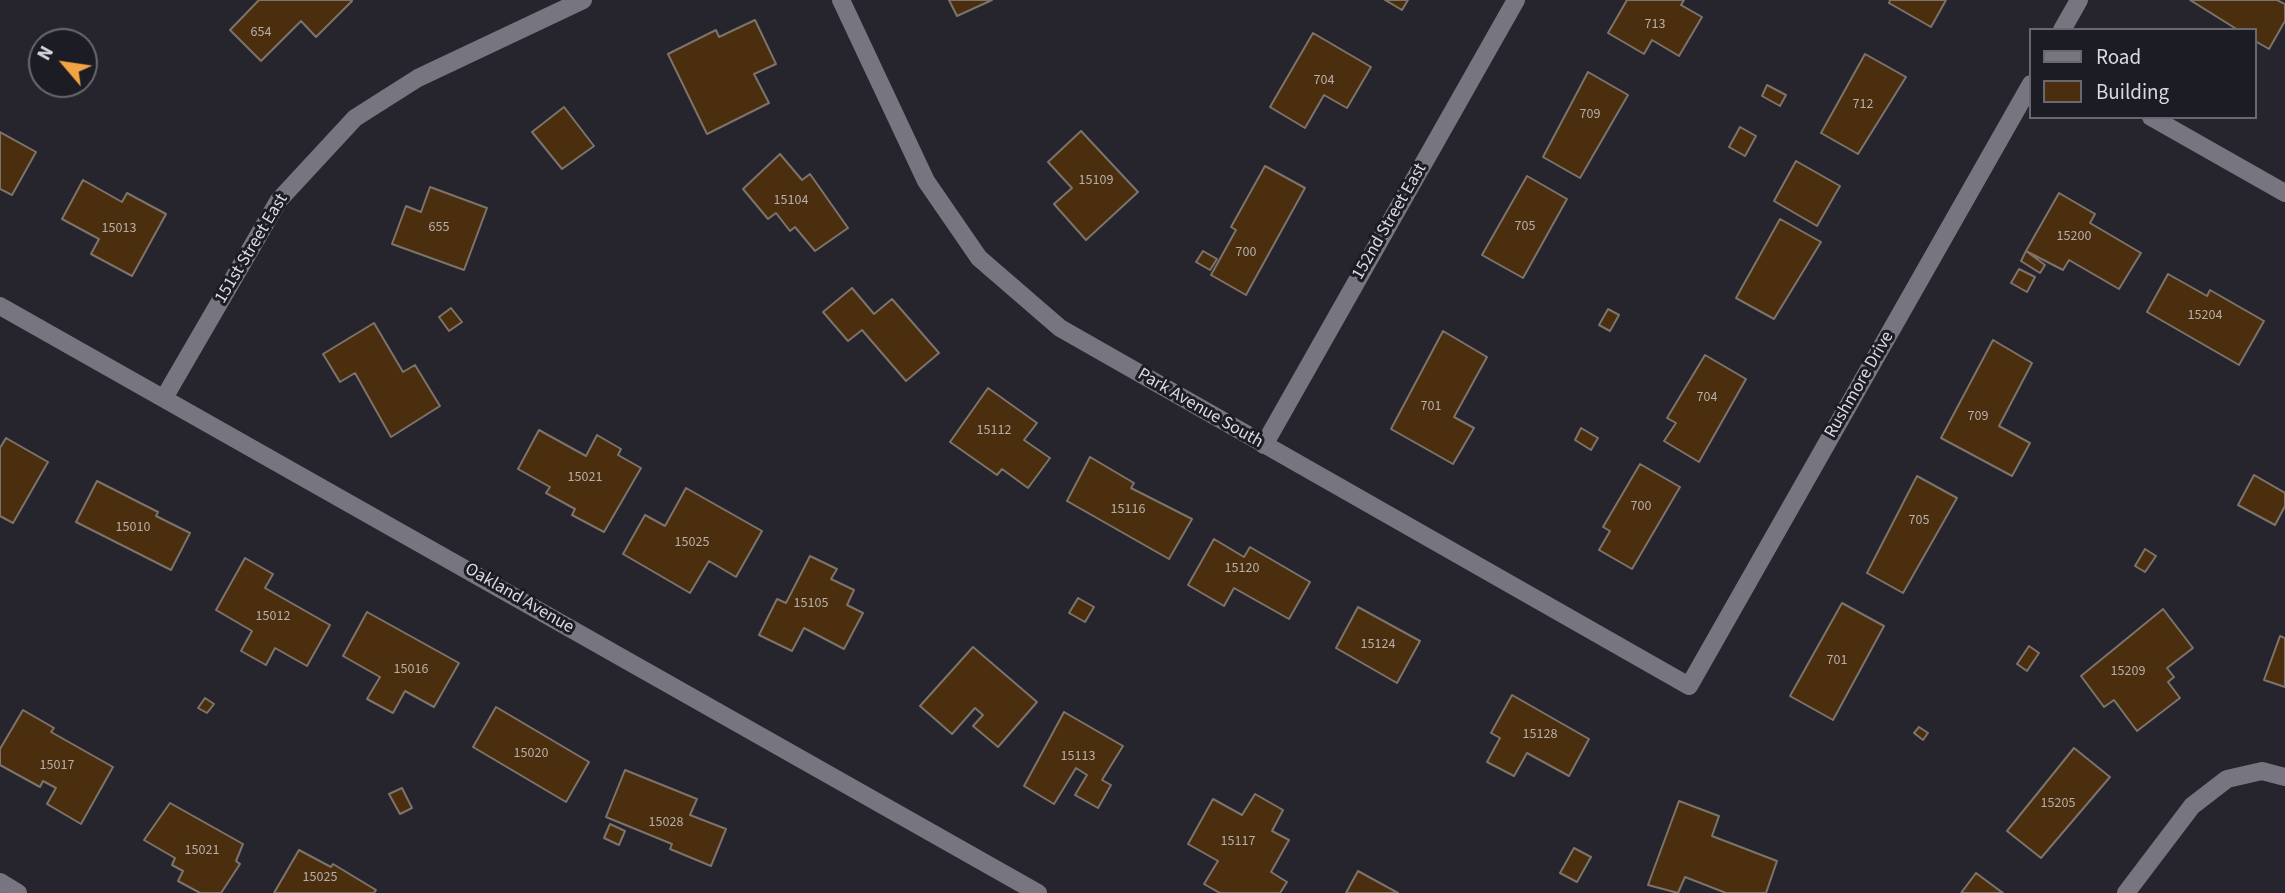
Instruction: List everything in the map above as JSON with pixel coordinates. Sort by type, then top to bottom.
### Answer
[{"type":"street","name":"151st Street East","points":[[164,398],[279,200],[355,118],[418,78],[583,0]]},
{"type":"street","name":"Park Avenue South","points":[[841,0],[926,181],[979,258],[1060,328],[1689,686]]},
{"type":"street","name":"152nd Street East","points":[[1264,445],[1516,0]]},
{"type":"street","points":[[2063,28],[2079,0]]},
{"type":"street","name":"Rushmore Drive","points":[[1689,686],[2030,86]]},
{"type":"street","points":[[2155,119],[2285,192]]},
{"type":"street","name":"Oakland Avenue","points":[[0,306],[1038,893]]},
{"type":"street","points":[[2126,893],[2192,806],[2227,779],[2262,771],[2285,777]]},
{"type":"street","points":[[0,882],[18,893]]},
{"type":"building","points":[[259,0],[352,1],[316,37],[301,21],[261,61],[230,30]]},
{"type":"building","points":[[949,0],[992,0],[957,16]]},
{"type":"building","points":[[1385,0],[1408,0],[1402,10]]},
{"type":"building","points":[[1627,0],[1684,0],[1681,5],[1702,17],[1679,56],[1652,40],[1644,54],[1608,33]]},
{"type":"building","points":[[1890,0],[1946,0],[1931,27],[1889,3]]},
{"type":"building","points":[[2190,0],[2277,0],[2285,4],[2285,21],[2269,49],[2257,42],[2257,28],[2235,28]]},
{"type":"building","points":[[755,20],[776,64],[754,74],[769,103],[707,134],[668,54],[716,30],[719,37]]},
{"type":"building","points":[[1313,33],[1371,67],[1347,108],[1324,95],[1305,128],[1270,107]]},
{"type":"building","points":[[1865,54],[1906,77],[1858,154],[1821,133]]},
{"type":"building","points":[[1588,72],[1628,95],[1580,178],[1543,157]]},
{"type":"building","points":[[1767,85],[1786,95],[1780,106],[1762,96]]},
{"type":"building","points":[[564,107],[594,146],[562,169],[532,132]]},
{"type":"building","points":[[1740,127],[1756,136],[1745,156],[1729,147]]},
{"type":"building","points":[[1081,131],[1138,192],[1086,240],[1054,204],[1072,188],[1048,162]]},
{"type":"building","points":[[0,132],[36,152],[12,195],[0,189]]},
{"type":"building","points":[[780,154],[802,180],[810,174],[848,228],[815,251],[795,227],[790,231],[776,213],[768,219],[743,189]]},
{"type":"building","points":[[1796,161],[1840,186],[1817,226],[1774,201]]},
{"type":"building","points":[[1265,166],[1305,188],[1246,295],[1211,275],[1236,230],[1231,227]]},
{"type":"building","points":[[1527,176],[1567,199],[1523,278],[1482,255]]},
{"type":"building","points":[[83,180],[122,202],[127,193],[166,214],[132,276],[91,254],[99,239],[62,219]]},
{"type":"building","points":[[430,187],[487,208],[464,270],[392,244],[406,206],[421,212]]},
{"type":"building","points":[[2059,193],[2095,214],[2090,223],[2141,253],[2119,289],[2069,260],[2063,270],[2026,251]]},
{"type":"building","points":[[1780,219],[1821,242],[1774,319],[1736,298]]},
{"type":"building","points":[[1203,251],[1217,259],[1210,270],[1196,262]]},
{"type":"building","points":[[2026,251],[2045,265],[2040,273],[2021,261]]},
{"type":"building","points":[[2019,269],[2035,277],[2027,292],[2011,283]]},
{"type":"building","points":[[2168,274],[2207,296],[2210,290],[2264,321],[2239,365],[2147,312]]},
{"type":"building","points":[[852,288],[874,314],[892,299],[939,353],[906,381],[862,330],[848,341],[823,312]]},
{"type":"building","points":[[451,308],[462,322],[449,331],[439,317]]},
{"type":"building","points":[[1608,309],[1619,315],[1610,331],[1599,325]]},
{"type":"building","points":[[374,323],[403,372],[415,365],[440,406],[391,437],[355,373],[340,382],[323,354]]},
{"type":"building","points":[[1443,331],[1487,357],[1454,417],[1474,428],[1453,464],[1391,429]]},
{"type":"building","points":[[1993,340],[2032,363],[1999,426],[2030,443],[2012,476],[1941,438]]},
{"type":"building","points":[[1705,355],[1746,379],[1699,462],[1664,441],[1676,423],[1667,418]]},
{"type":"building","points":[[988,388],[1037,423],[1024,440],[1050,458],[1028,488],[1002,469],[997,475],[950,442]]},
{"type":"building","points":[[1581,428],[1598,438],[1591,450],[1575,440]]},
{"type":"building","points":[[539,430],[586,456],[597,435],[621,449],[618,455],[641,468],[604,532],[572,515],[575,509],[546,493],[550,487],[518,469]]},
{"type":"building","points":[[6,438],[48,462],[13,523],[0,516],[0,448]]},
{"type":"building","points":[[1090,457],[1134,483],[1131,488],[1192,519],[1169,559],[1067,501]]},
{"type":"building","points":[[1640,464],[1680,487],[1632,569],[1599,550],[1610,531],[1603,527]]},
{"type":"building","points":[[2254,475],[2285,493],[2285,506],[2275,525],[2238,505]]},
{"type":"building","points":[[1917,476],[1957,498],[1903,593],[1867,573]]},
{"type":"building","points":[[97,481],[158,512],[156,516],[190,533],[171,570],[76,522]]},
{"type":"building","points":[[686,488],[762,531],[736,577],[709,561],[690,593],[623,554],[645,515],[665,526]]},
{"type":"building","points":[[1214,539],[1244,557],[1250,547],[1310,582],[1289,619],[1234,588],[1224,606],[1188,585]]},
{"type":"building","points":[[2145,549],[2156,556],[2145,572],[2135,566]]},
{"type":"building","points":[[810,556],[837,569],[831,579],[854,590],[847,605],[863,613],[844,649],[804,628],[792,651],[759,635],[777,599],[786,603]]},
{"type":"building","points":[[245,558],[273,574],[265,588],[330,625],[307,666],[275,648],[266,665],[241,651],[252,631],[216,610]]},
{"type":"building","points":[[1078,598],[1094,607],[1085,622],[1069,613]]},
{"type":"building","points":[[1842,603],[1884,626],[1833,720],[1790,696]]},
{"type":"building","points":[[1358,607],[1420,641],[1397,683],[1336,648]]},
{"type":"building","points":[[2163,609],[2193,648],[2167,668],[2174,677],[2168,682],[2180,698],[2137,731],[2114,700],[2104,707],[2081,676]]},
{"type":"building","points":[[367,612],[459,663],[434,707],[405,691],[393,713],[367,699],[380,677],[343,656]]},
{"type":"building","points":[[2280,636],[2285,638],[2285,687],[2264,680]]},
{"type":"building","points":[[2029,646],[2039,653],[2027,671],[2017,664]]},
{"type":"building","points":[[973,647],[1037,702],[998,747],[973,726],[983,715],[975,708],[952,734],[920,706]]},
{"type":"building","points":[[1512,695],[1589,739],[1569,776],[1527,753],[1514,776],[1487,762],[1500,738],[1491,733]]},
{"type":"building","points":[[205,698],[214,704],[207,713],[198,708]]},
{"type":"building","points":[[496,707],[589,762],[566,802],[473,747]]},
{"type":"building","points":[[23,710],[54,728],[51,732],[113,767],[81,824],[47,804],[56,788],[43,781],[40,787],[0,765],[0,749]]},
{"type":"building","points":[[1064,712],[1123,746],[1102,780],[1111,785],[1098,808],[1075,795],[1087,775],[1076,768],[1054,804],[1024,786]]},
{"type":"building","points":[[1919,727],[1928,733],[1923,740],[1914,733]]},
{"type":"building","points":[[2074,748],[2110,777],[2041,858],[2007,831]]},
{"type":"building","points":[[625,770],[697,799],[690,815],[726,829],[711,866],[670,849],[672,844],[606,817]]},
{"type":"building","points":[[402,788],[412,808],[400,814],[389,794]]},
{"type":"building","points":[[1255,794],[1283,810],[1272,831],[1289,840],[1271,872],[1287,882],[1280,893],[1220,893],[1204,884],[1218,861],[1188,844],[1213,799],[1242,815]]},
{"type":"building","points":[[1679,801],[1719,816],[1712,836],[1777,861],[1766,893],[1726,893],[1685,877],[1678,893],[1648,885]]},
{"type":"building","points":[[170,803],[243,844],[236,861],[240,864],[221,893],[200,893],[178,881],[183,871],[172,865],[175,858],[144,840]]},
{"type":"building","points":[[610,824],[625,831],[619,845],[604,838]]},
{"type":"building","points":[[1574,848],[1591,857],[1577,882],[1560,873]]},
{"type":"building","points":[[299,850],[331,867],[333,864],[376,890],[374,893],[274,893]]},
{"type":"building","points":[[1358,871],[1398,893],[1346,893]]},
{"type":"building","points":[[1976,873],[2003,893],[1961,893]]}]
